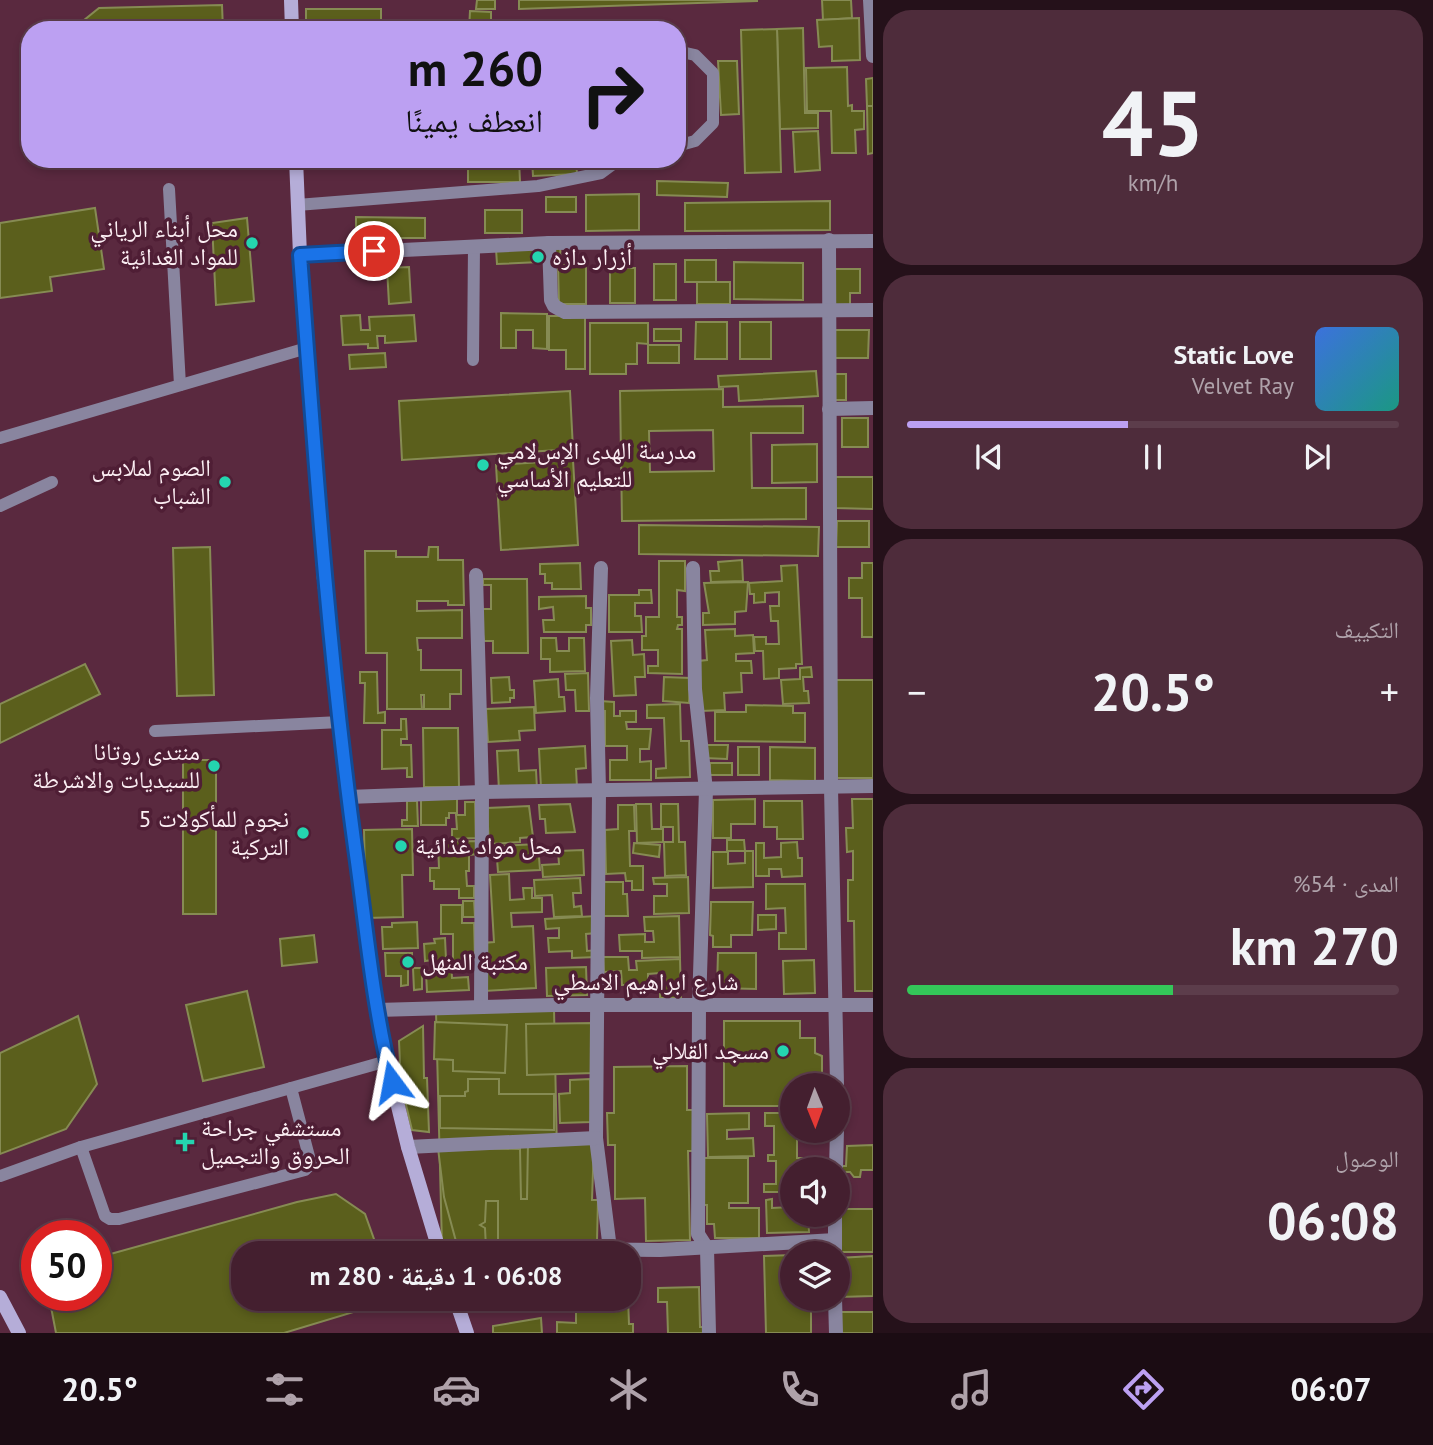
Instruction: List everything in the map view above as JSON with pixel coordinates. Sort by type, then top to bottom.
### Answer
[{"type":"main road","points":[[291,0],[292,21]]},
{"type":"main road","points":[[296,168],[324,580],[348,797],[377,1010],[387,1061],[408,1147],[437,1241]]},
{"type":"main road","points":[[0,1297],[19,1333]]},
{"type":"main road","points":[[459,1311],[467,1333]]},
{"type":"street","points":[[870,0],[873,56]]},
{"type":"street","points":[[829,240],[831,787],[836,1073]]},
{"type":"street","points":[[300,255],[549,243],[873,241]]},
{"type":"street","points":[[549,243],[551,300],[554,306],[565,312],[873,310]]},
{"type":"street","points":[[830,409],[873,408]]},
{"type":"street","points":[[601,568],[597,698],[599,791],[596,1138],[609,1241]]},
{"type":"street","points":[[692,568],[695,689],[706,790],[699,1005],[698,1234],[707,1248],[709,1333]]},
{"type":"street","points":[[476,575],[482,792],[481,1007]]},
{"type":"street","points":[[348,797],[482,792],[873,786]]},
{"type":"street","name":"شارع ابراهيم الاسطي","points":[[377,1010],[598,1004],[873,1005]]},
{"type":"street","points":[[408,1147],[596,1138]]},
{"type":"street","points":[[641,1249],[780,1247]]},
{"type":"street","points":[[835,1311],[836,1333]]},
{"type":"lane","points":[[686,53],[695,55],[713,73],[713,123],[695,141],[686,144]]},
{"type":"lane","points":[[297,205],[538,186],[601,173],[608,168]]},
{"type":"lane","points":[[169,189],[180,385]]},
{"type":"lane","points":[[473,360],[474,246]]},
{"type":"lane","points":[[0,438],[307,348]]},
{"type":"lane","points":[[0,506],[52,482]]},
{"type":"lane","points":[[155,731],[340,722]]},
{"type":"lane","points":[[0,1176],[81,1147],[387,1061]]},
{"type":"lane","points":[[81,1147],[105,1216],[110,1219],[120,1220],[305,1170],[311,1164],[291,1088]]},
{"type":"building","points":[[477,0],[495,0],[495,9],[476,9]]},
{"type":"building","points":[[519,0],[757,0],[757,1],[519,9]]},
{"type":"building","points":[[822,0],[851,0],[852,18],[823,20]]},
{"type":"building","points":[[222,5],[223,21],[83,21],[99,8]]},
{"type":"building","points":[[306,9],[381,9],[381,21],[306,21]]},
{"type":"building","points":[[470,11],[491,12],[491,21],[469,21]]},
{"type":"building","points":[[859,18],[860,60],[832,61],[832,46],[819,47],[817,20]]},
{"type":"building","points":[[803,28],[805,113],[818,113],[818,128],[780,129],[777,29]]},
{"type":"building","points":[[777,29],[781,172],[745,173],[741,30]]},
{"type":"building","points":[[718,61],[737,61],[739,114],[721,115]]},
{"type":"building","points":[[847,67],[848,106],[852,105],[852,111],[864,111],[864,129],[855,130],[856,153],[832,153],[831,111],[807,111],[806,68]]},
{"type":"building","points":[[873,78],[873,106],[867,106],[866,79]]},
{"type":"building","points":[[867,106],[873,106],[873,153],[868,154]]},
{"type":"building","points":[[818,131],[820,170],[795,172],[793,132]]},
{"type":"building","points":[[468,168],[519,168],[520,182],[468,182]]},
{"type":"building","points":[[533,168],[577,168],[577,174],[533,176]]},
{"type":"building","points":[[657,181],[728,183],[727,197],[657,195]]},
{"type":"building","points":[[639,194],[639,230],[586,231],[586,195]]},
{"type":"building","points":[[546,197],[576,197],[576,212],[546,212]]},
{"type":"building","points":[[830,201],[830,230],[685,231],[685,203]]},
{"type":"building","points":[[95,208],[104,269],[50,277],[52,291],[0,298],[0,223]]},
{"type":"building","points":[[485,210],[522,210],[522,233],[485,233]]},
{"type":"building","points":[[356,217],[425,218],[425,238],[356,238]]},
{"type":"building","points":[[247,218],[254,301],[216,305],[212,223]]},
{"type":"building","points":[[560,246],[561,261],[497,264],[496,249]]},
{"type":"building","points":[[685,260],[716,260],[716,282],[685,282]]},
{"type":"building","points":[[734,262],[803,263],[803,300],[734,299]]},
{"type":"building","points":[[654,264],[676,264],[676,300],[654,300]]},
{"type":"building","points":[[558,265],[586,265],[586,304],[559,304]]},
{"type":"building","points":[[409,267],[411,302],[389,304],[387,268]]},
{"type":"building","points":[[610,268],[635,268],[635,303],[610,303]]},
{"type":"building","points":[[833,269],[860,269],[860,293],[850,293],[850,305],[833,305]]},
{"type":"building","points":[[697,282],[730,282],[730,304],[697,304]]},
{"type":"building","points":[[501,313],[547,314],[547,349],[533,348],[533,330],[516,330],[516,348],[501,348]]},
{"type":"building","points":[[360,315],[361,330],[370,330],[369,317],[414,315],[416,341],[385,343],[385,336],[377,336],[378,348],[368,348],[368,344],[343,345],[341,316]]},
{"type":"building","points":[[549,316],[585,316],[585,369],[566,369],[566,350],[549,350]]},
{"type":"building","points":[[696,322],[727,322],[727,359],[695,359]]},
{"type":"building","points":[[740,322],[771,322],[771,359],[740,359]]},
{"type":"building","points":[[590,323],[648,323],[648,344],[637,343],[637,364],[626,364],[626,374],[590,374]]},
{"type":"building","points":[[654,329],[681,329],[681,341],[654,341]]},
{"type":"building","points":[[834,330],[869,330],[868,358],[834,358]]},
{"type":"building","points":[[648,345],[679,345],[679,363],[648,363]]},
{"type":"building","points":[[385,353],[386,367],[350,369],[349,355]]},
{"type":"building","points":[[816,371],[818,396],[739,401],[738,386],[719,387],[718,376]]},
{"type":"building","points":[[830,374],[846,374],[846,400],[830,400]]},
{"type":"building","points":[[723,389],[723,407],[803,406],[803,433],[751,433],[752,488],[806,488],[806,519],[622,521],[620,391]],"holes":[[[713,430],[714,471],[650,472],[649,431]]]},
{"type":"building","points":[[570,391],[573,449],[402,460],[399,401]]},
{"type":"building","points":[[842,418],[868,418],[868,447],[842,447]]},
{"type":"building","points":[[817,444],[817,482],[772,483],[772,445]]},
{"type":"building","points":[[573,460],[578,545],[501,550],[496,465]]},
{"type":"building","points":[[835,477],[873,477],[873,509],[835,508]]},
{"type":"building","points":[[837,521],[869,521],[869,547],[836,547]]},
{"type":"building","points":[[639,525],[819,527],[818,556],[639,554]]},
{"type":"building","points":[[210,547],[214,695],[177,696],[173,548]]},
{"type":"building","points":[[429,547],[438,547],[438,560],[463,560],[464,605],[448,605],[448,601],[417,601],[417,611],[462,610],[462,638],[417,638],[418,650],[421,650],[421,670],[461,670],[461,694],[450,694],[450,709],[424,709],[424,695],[421,695],[422,709],[387,709],[387,653],[366,653],[365,551],[396,551],[396,557],[428,557]]},
{"type":"building","points":[[742,560],[743,581],[711,582],[710,571],[719,571],[718,562]]},
{"type":"building","points":[[659,561],[685,561],[685,591],[677,590],[677,617],[682,617],[682,625],[678,625],[677,629],[682,629],[682,674],[648,673],[648,666],[658,666],[658,650],[642,650],[642,636],[646,636],[646,617],[659,617]]},
{"type":"building","points":[[580,563],[581,589],[552,589],[552,583],[545,583],[545,574],[540,574],[540,564]]},
{"type":"building","points":[[862,563],[873,563],[873,637],[862,637],[862,598],[849,598],[849,578],[862,578]]},
{"type":"building","points":[[797,565],[802,664],[796,664],[796,668],[779,669],[779,678],[764,679],[763,651],[755,651],[754,637],[766,637],[766,644],[779,644],[778,621],[771,621],[770,606],[779,606],[779,592],[765,593],[765,602],[754,603],[754,594],[750,594],[749,583],[782,581],[781,566]]},
{"type":"building","points":[[483,579],[527,579],[528,653],[493,653],[493,641],[484,641],[479,609],[491,609],[491,585],[483,585]]},
{"type":"building","points":[[748,582],[746,611],[735,612],[735,624],[703,625],[703,613],[709,613],[704,583]]},
{"type":"building","points":[[639,590],[651,590],[652,603],[635,603],[635,616],[641,616],[642,632],[609,632],[609,595],[639,595]]},
{"type":"building","points":[[586,596],[586,608],[591,608],[591,625],[586,625],[586,632],[544,632],[543,620],[554,620],[553,607],[539,609],[539,597]]},
{"type":"building","points":[[735,629],[735,636],[753,635],[754,653],[736,654],[736,661],[751,661],[752,673],[741,673],[742,692],[724,693],[725,710],[701,711],[698,661],[707,660],[705,630]]},
{"type":"building","points":[[541,638],[556,638],[557,651],[569,651],[569,638],[584,638],[585,671],[550,672],[550,659],[541,659]]},
{"type":"building","points":[[632,640],[633,655],[644,654],[645,677],[635,677],[636,695],[614,696],[611,641]]},
{"type":"building","points":[[85,664],[100,694],[0,743],[0,704]]},
{"type":"building","points":[[811,667],[812,677],[803,677],[804,691],[808,691],[809,703],[783,704],[781,680],[800,679],[800,668]]},
{"type":"building","points":[[360,672],[377,672],[378,713],[385,712],[385,723],[364,723],[365,683],[360,683]]},
{"type":"building","points":[[588,673],[589,711],[576,711],[575,690],[566,690],[565,674]]},
{"type":"building","points":[[509,677],[514,698],[510,698],[510,702],[492,703],[491,678]]},
{"type":"building","points":[[664,677],[690,678],[689,703],[663,701]]},
{"type":"building","points":[[558,679],[559,697],[564,697],[565,711],[536,713],[534,681]]},
{"type":"building","points":[[836,680],[873,680],[873,778],[837,778]]},
{"type":"building","points":[[600,701],[614,702],[614,716],[620,716],[620,711],[636,711],[636,722],[626,722],[627,729],[651,729],[649,749],[640,749],[640,762],[651,761],[651,780],[610,780],[610,760],[627,760],[627,746],[605,746],[605,711],[600,711]]},
{"type":"building","points":[[680,704],[681,741],[689,741],[690,777],[656,778],[656,769],[666,768],[664,718],[647,718],[647,705]]},
{"type":"building","points":[[746,705],[793,706],[793,713],[805,713],[805,742],[715,741],[715,712],[746,712]]},
{"type":"building","points":[[534,707],[535,730],[519,731],[520,740],[488,742],[486,709]]},
{"type":"building","points":[[401,719],[406,719],[407,739],[401,739],[401,745],[411,745],[412,777],[407,777],[407,768],[382,769],[382,730],[401,730]]},
{"type":"building","points":[[423,728],[458,728],[459,787],[424,787]]},
{"type":"building","points":[[704,745],[728,745],[727,759],[704,758]]},
{"type":"building","points":[[585,746],[586,768],[576,769],[577,787],[541,788],[539,749]]},
{"type":"building","points":[[738,747],[759,747],[759,775],[738,775]]},
{"type":"building","points":[[770,747],[815,748],[815,781],[770,780]]},
{"type":"building","points":[[518,750],[519,771],[536,770],[537,789],[499,791],[497,751]]},
{"type":"building","points":[[183,760],[216,760],[216,914],[183,914]]},
{"type":"building","points":[[710,763],[732,763],[732,775],[710,775]]},
{"type":"building","points":[[457,798],[457,813],[449,813],[446,825],[421,825],[421,799]]},
{"type":"building","points":[[755,799],[755,824],[731,824],[731,838],[713,838],[713,800]]},
{"type":"building","points":[[852,799],[873,799],[873,991],[855,991],[854,921],[848,921],[848,880],[853,880],[853,851],[847,852],[846,828],[853,828]]},
{"type":"building","points":[[407,801],[417,801],[418,826],[402,826],[402,820],[407,820]]},
{"type":"building","points":[[764,801],[802,801],[803,839],[777,839],[777,827],[764,827]]},
{"type":"building","points":[[465,802],[475,802],[476,838],[452,839],[452,829],[457,829],[456,815],[465,815]]},
{"type":"building","points":[[570,804],[575,832],[546,833],[545,819],[540,819],[539,805]]},
{"type":"building","points":[[636,804],[651,804],[652,829],[663,829],[663,842],[637,843]]},
{"type":"building","points":[[661,804],[678,804],[679,842],[685,842],[686,875],[665,876],[664,842],[673,842],[673,827],[661,827]]},
{"type":"building","points":[[618,805],[634,805],[635,831],[629,831],[630,866],[643,866],[643,890],[632,890],[632,881],[626,881],[625,873],[606,874],[605,830],[618,829]]},
{"type":"building","points":[[529,806],[533,837],[520,838],[520,842],[489,844],[487,808]]},
{"type":"building","points":[[412,829],[413,875],[402,875],[403,917],[366,918],[364,830]]},
{"type":"building","points":[[727,840],[744,840],[745,851],[727,851]]},
{"type":"building","points":[[477,841],[477,854],[469,855],[469,871],[466,871],[467,886],[474,886],[474,898],[459,898],[459,889],[434,889],[434,881],[430,881],[430,868],[439,868],[438,842]]},
{"type":"building","points":[[797,842],[798,858],[802,858],[802,876],[782,877],[781,869],[769,869],[769,876],[756,876],[756,843],[764,843],[764,858],[781,857],[781,843]]},
{"type":"building","points":[[634,843],[660,845],[659,857],[633,853]]},
{"type":"building","points":[[538,844],[540,870],[498,872],[496,846]]},
{"type":"building","points":[[583,850],[584,875],[543,877],[542,865],[559,864],[558,851]]},
{"type":"building","points":[[745,851],[753,851],[753,887],[713,888],[713,852],[728,852],[728,864],[745,863]]},
{"type":"building","points":[[509,874],[510,900],[524,899],[523,888],[532,888],[532,898],[542,898],[542,912],[511,913],[512,927],[533,926],[536,988],[484,991],[482,943],[494,942],[490,875]]},
{"type":"building","points":[[688,877],[689,913],[654,914],[654,896],[667,896],[667,884],[654,884],[653,878]]},
{"type":"building","points":[[580,878],[581,893],[573,893],[574,907],[581,906],[582,916],[554,917],[552,895],[535,896],[534,880]]},
{"type":"building","points":[[602,882],[623,882],[623,894],[627,894],[628,916],[603,916]]},
{"type":"building","points":[[766,884],[805,884],[806,949],[779,949],[779,933],[786,933],[785,908],[766,909]]},
{"type":"building","points":[[463,901],[474,901],[475,917],[463,917]]},
{"type":"building","points":[[711,902],[753,902],[752,935],[731,935],[731,947],[713,947],[713,936],[710,935]]},
{"type":"building","points":[[441,905],[462,905],[462,923],[474,923],[475,960],[453,961],[453,934],[441,934]]},
{"type":"building","points":[[758,915],[776,915],[776,929],[758,930]]},
{"type":"building","points":[[596,916],[597,933],[586,934],[587,951],[597,950],[597,957],[572,958],[572,951],[549,952],[548,938],[559,938],[559,928],[546,929],[545,919]]},
{"type":"building","points":[[679,916],[680,957],[642,958],[642,951],[620,951],[619,935],[645,934],[645,942],[654,942],[653,931],[645,931],[644,917]]},
{"type":"building","points":[[417,922],[418,948],[383,949],[382,927],[392,927],[392,923]]},
{"type":"building","points":[[314,935],[317,962],[282,966],[280,939]]},
{"type":"building","points":[[445,938],[446,959],[451,959],[452,978],[468,977],[469,990],[427,992],[426,972],[432,971],[432,960],[425,961],[424,944]]},
{"type":"building","points":[[385,953],[412,953],[412,966],[408,966],[408,985],[401,986],[401,976],[386,976]]},
{"type":"building","points":[[718,953],[756,953],[756,989],[717,988]]},
{"type":"building","points":[[603,957],[628,957],[629,970],[637,970],[636,961],[680,959],[681,998],[660,998],[660,973],[648,974],[648,988],[622,985],[621,971],[604,972]]},
{"type":"building","points":[[814,960],[815,993],[784,994],[783,961]]},
{"type":"building","points":[[586,967],[587,995],[547,996],[546,968]]},
{"type":"building","points":[[413,968],[422,968],[422,989],[414,990]]},
{"type":"building","points":[[247,991],[264,1067],[203,1081],[186,1005]]},
{"type":"building","points":[[554,1009],[559,1241],[442,1241],[436,1012]]},
{"type":"building","points":[[78,1016],[97,1084],[66,1129],[0,1154],[0,1053]]},
{"type":"building","points":[[724,1021],[800,1021],[800,1038],[815,1038],[815,1053],[822,1056],[822,1073],[780,1073],[780,1106],[724,1106]]},
{"type":"building","points":[[435,1022],[507,1025],[505,1073],[453,1071],[453,1060],[434,1059]]},
{"type":"building","points":[[594,1023],[594,1073],[527,1075],[526,1024]]},
{"type":"building","points":[[423,1026],[429,1132],[412,1130],[401,1084],[399,1041]]},
{"type":"building","points":[[687,1066],[687,1110],[695,1110],[695,1151],[688,1151],[690,1240],[646,1241],[645,1198],[615,1199],[615,1145],[608,1145],[607,1113],[614,1113],[614,1067]]},
{"type":"building","points":[[468,1079],[499,1079],[499,1094],[554,1094],[554,1130],[440,1128],[440,1096],[465,1096]]},
{"type":"building","points":[[590,1079],[591,1122],[560,1123],[559,1094],[570,1093],[570,1080]]},
{"type":"building","points":[[749,1113],[749,1129],[727,1130],[727,1139],[753,1138],[754,1156],[708,1157],[707,1114]]},
{"type":"building","points":[[765,1113],[780,1113],[780,1143],[797,1143],[797,1157],[780,1157],[780,1192],[764,1192],[764,1184],[776,1184],[776,1161],[768,1161],[768,1155],[774,1155],[774,1126],[765,1126]]},
{"type":"building","points":[[528,1142],[594,1143],[592,1200],[598,1200],[597,1241],[498,1240],[498,1201],[486,1201],[485,1222],[480,1225],[485,1228],[486,1241],[456,1241],[444,1197],[438,1148],[520,1149],[521,1199],[527,1199]]},
{"type":"building","points":[[873,1145],[873,1170],[861,1170],[860,1177],[854,1177],[850,1172],[850,1157],[846,1157],[847,1146]]},
{"type":"building","points":[[701,1158],[748,1158],[748,1203],[729,1203],[729,1208],[759,1208],[759,1238],[715,1238],[714,1224],[707,1224],[707,1205],[701,1205]]},
{"type":"building","points":[[336,1194],[365,1214],[375,1241],[231,1241],[231,1311],[357,1311],[284,1333],[56,1333],[52,1311],[112,1311],[112,1254],[297,1202]]},
{"type":"building","points":[[772,1199],[772,1208],[780,1208],[780,1227],[809,1227],[809,1232],[767,1233],[766,1200]]},
{"type":"building","points":[[850,1209],[873,1209],[873,1252],[850,1252],[850,1241],[841,1241],[841,1227],[850,1227]]},
{"type":"building","points":[[780,1255],[780,1311],[811,1311],[811,1333],[766,1333],[764,1256]]},
{"type":"building","points":[[873,1256],[873,1296],[850,1297],[850,1257]]},
{"type":"building","points":[[699,1287],[700,1327],[704,1327],[704,1333],[668,1333],[667,1302],[658,1302],[658,1288]]},
{"type":"building","points":[[576,1311],[628,1311],[629,1324],[633,1324],[633,1333],[557,1333],[557,1322],[576,1323]]},
{"type":"building","points":[[839,1312],[873,1312],[873,1333],[839,1333]]},
{"type":"building","points":[[541,1318],[542,1333],[493,1333],[493,1326]]},
{"type":"place","name":"محل أبناء الرياني للمواد الغدائية","points":[[252,243]]},
{"type":"place","name":"أزرار دازه","points":[[538,257]]},
{"type":"place","name":"مدرسة الهدى الإسﻻمي للتعليم الأساسي","points":[[483,465]]},
{"type":"place","name":"الصوم لملابس الشباب","points":[[225,482]]},
{"type":"place","name":"منتدى روتانا للسيديات والاشرطة","points":[[214,766]]},
{"type":"place","name":"5 نجوم للمأكولات التركية","points":[[303,833]]},
{"type":"place","name":"محل مواد غذائية","points":[[401,846]]},
{"type":"place","name":"مكتبة المنهل","points":[[408,962]]},
{"type":"place","name":"مسجد القلالي","points":[[783,1051]]},
{"type":"place","name":"مستشفي جراحة الحروق والتجميل","points":[[185,1142]]},
{"type":"route","points":[[374,251],[300,255],[324,580],[348,797],[377,1010],[392,1082]]}]
